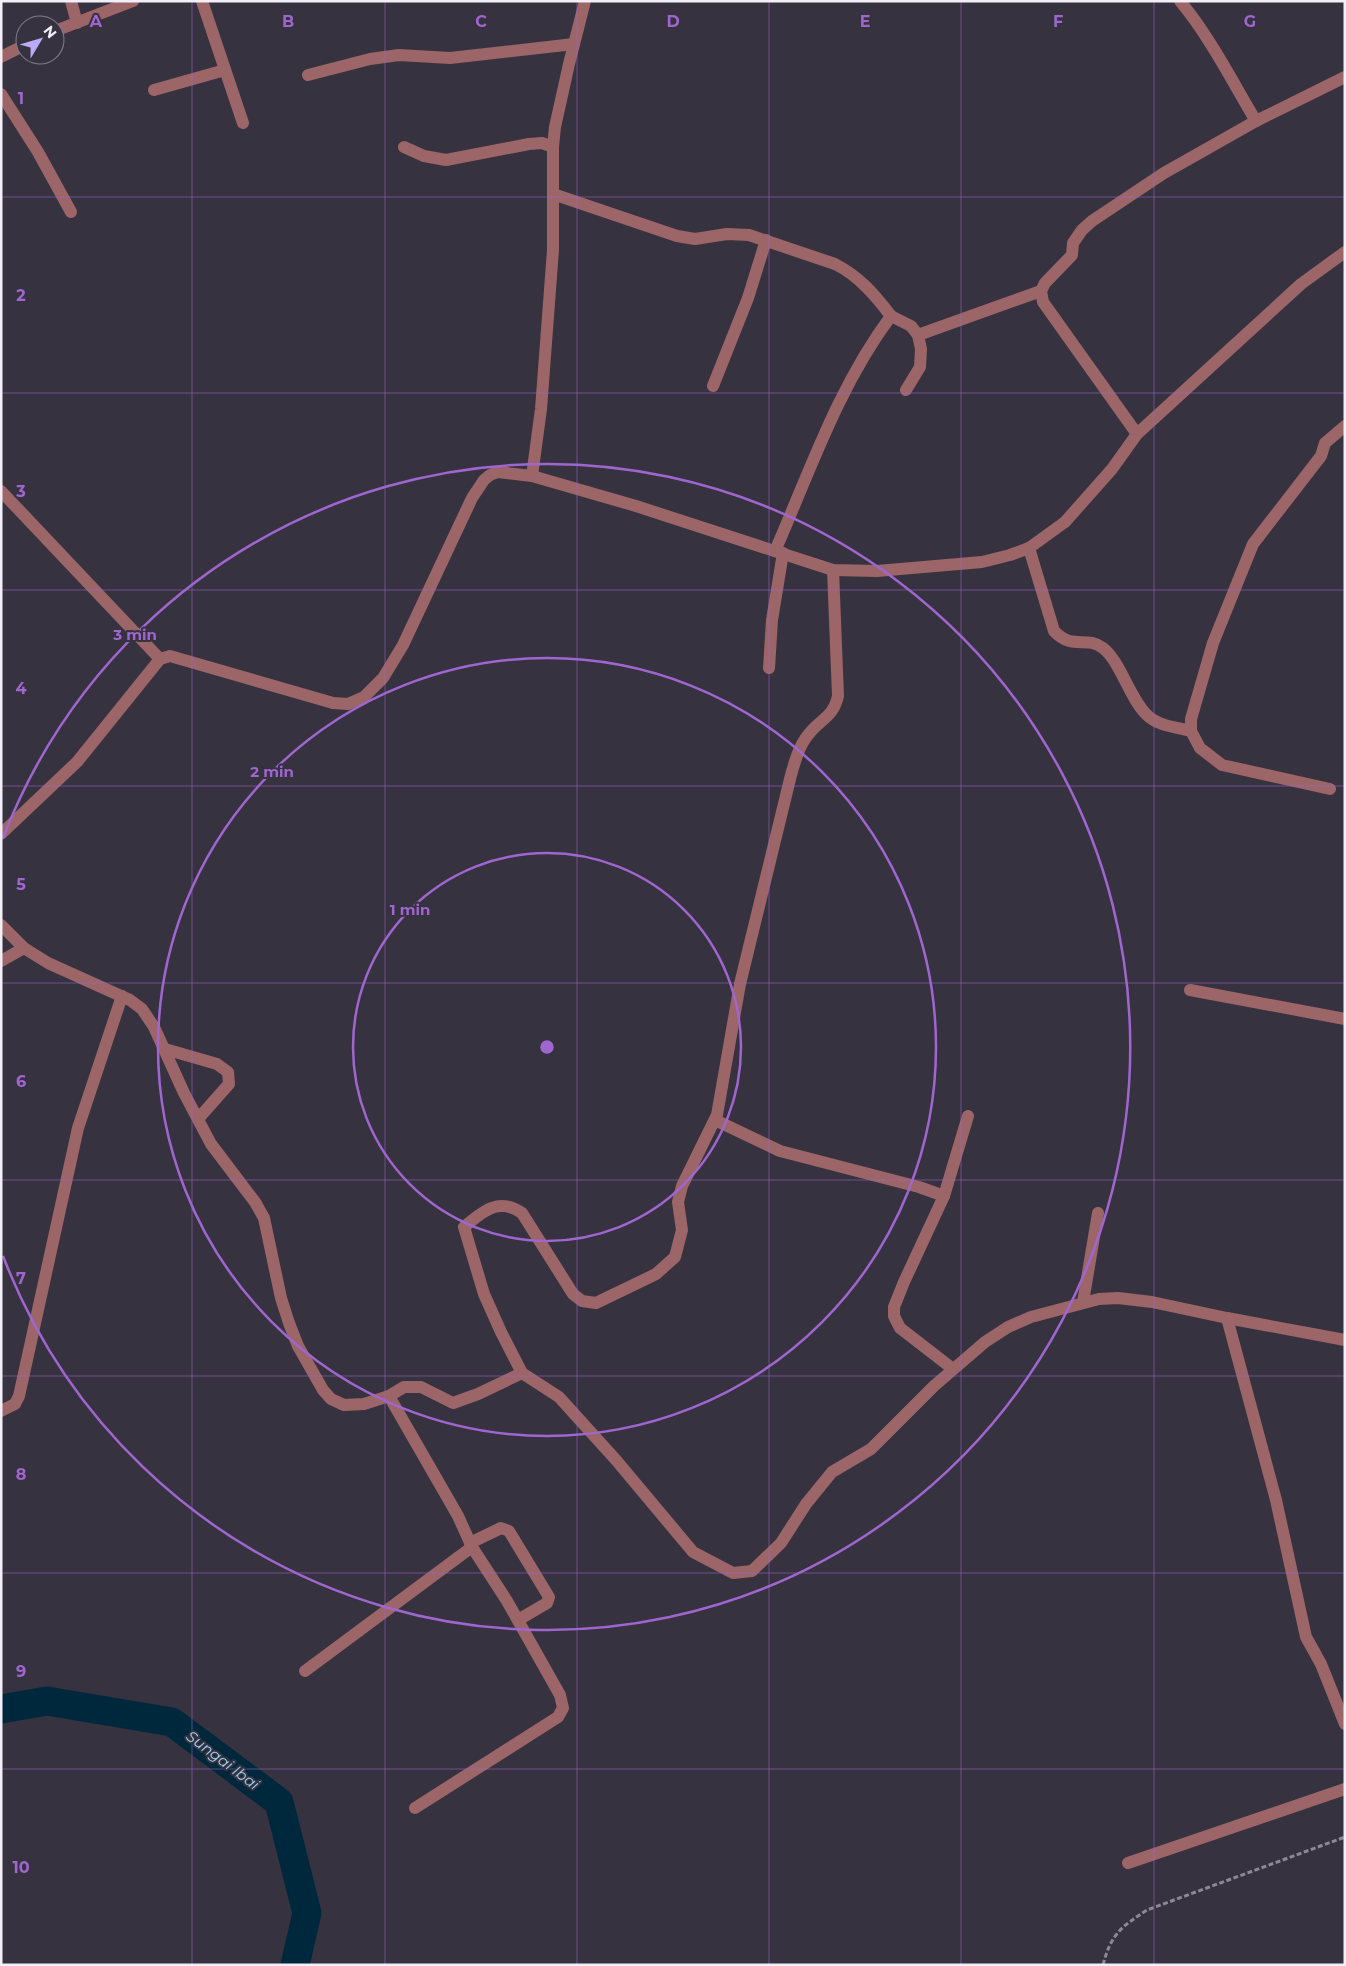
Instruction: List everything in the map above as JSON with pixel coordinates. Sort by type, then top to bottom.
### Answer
[{"type":"street","points":[[71,1],[77,23]]},
{"type":"street","points":[[65,27],[133,1]]},
{"type":"street","points":[[202,1],[243,123]]},
{"type":"street","points":[[532,476],[541,409],[553,250],[552,194],[555,127],[585,1]]},
{"type":"street","points":[[1180,1],[1192,16],[1256,121]]},
{"type":"street","points":[[308,75],[389,56],[450,58],[574,44]]},
{"type":"street","points":[[1,56],[15,50]]},
{"type":"street","points":[[154,90],[225,70]]},
{"type":"street","points":[[1137,434],[1043,302],[1041,291],[1045,283],[1072,255],[1073,243],[1082,230],[1092,221],[1164,174],[1256,121],[1345,77]]},
{"type":"street","points":[[1,94],[38,152],[71,212]]},
{"type":"street","points":[[404,147],[424,156],[446,160],[529,144],[542,143],[553,147]]},
{"type":"street","points":[[552,194],[677,236],[695,239],[726,234],[749,235],[835,264],[848,271],[875,295],[891,316],[911,326],[918,335],[921,349],[920,367],[906,390]]},
{"type":"street","points":[[713,386],[748,298],[766,240]]},
{"type":"street","points":[[1,834],[77,762],[160,659],[170,656],[176,657],[333,704],[348,704],[364,697],[383,678],[403,645],[472,498],[484,480],[498,472],[532,476],[636,506],[833,570],[877,571],[982,562],[1029,548],[1065,522],[1112,468],[1137,434],[1301,284],[1345,252]]},
{"type":"street","points":[[918,335],[1041,291]]},
{"type":"street","points":[[769,668],[779,552],[833,414],[860,362],[891,316]]},
{"type":"street","points":[[1330,789],[1222,766],[1200,748],[1191,731],[1191,719],[1213,643],[1253,544],[1321,456],[1324,443],[1345,426]]},
{"type":"street","points":[[1,491],[160,659]]},
{"type":"street","points":[[1029,548],[1054,630],[1062,639],[1074,642],[1091,642],[1104,648],[1138,704],[1148,716],[1162,724],[1191,731]]},
{"type":"street","points":[[833,570],[838,696],[836,708],[806,736],[799,749],[791,774],[740,984],[715,1120],[682,1186],[678,1202],[682,1230],[674,1257],[656,1274],[596,1303],[582,1301],[573,1294],[522,1213],[512,1206],[501,1204],[478,1215],[464,1227],[484,1294],[522,1373],[560,1397],[693,1552],[733,1573],[752,1571],[781,1543],[806,1504],[832,1472],[871,1449],[953,1369],[985,1342],[1008,1327],[1037,1315],[1083,1302],[1118,1298],[1152,1302],[1345,1340]]},
{"type":"street","points":[[1,925],[24,948],[48,963],[122,996],[142,1009],[154,1027],[211,1144],[255,1202],[264,1218],[289,1323],[298,1346],[323,1390],[331,1399],[344,1405],[364,1404],[389,1396],[404,1387],[421,1387],[453,1403],[478,1394],[522,1373]]},
{"type":"street","points":[[1,961],[24,948]]},
{"type":"street","points":[[1190,990],[1345,1019]]},
{"type":"street","points":[[1,1410],[15,1404],[19,1396],[78,1128],[122,996]]},
{"type":"street","points":[[165,1049],[217,1064],[228,1072],[229,1084],[198,1119]]},
{"type":"street","points":[[953,1369],[900,1328],[894,1316],[894,1307],[944,1196],[968,1116]]},
{"type":"street","points":[[715,1120],[780,1151],[919,1187],[944,1196]]},
{"type":"street","points":[[1083,1302],[1098,1213]]},
{"type":"street","points":[[1227,1318],[1276,1500],[1306,1637],[1321,1664],[1345,1724]]},
{"type":"street","points":[[389,1396],[458,1516],[471,1545],[518,1620],[560,1695],[564,1708],[558,1717],[415,1808]]},
{"type":"street","points":[[306,1671],[471,1545],[501,1528],[509,1530],[549,1597],[547,1603],[518,1620]]},
{"type":"street","points":[[1128,1863],[1345,1789]]},
{"type":"path","points":[[1103,1965],[1108,1947],[1121,1927],[1147,1910],[1345,1837]]},
{"type":"waterway","name":"Sungai Ibai","points":[[1,1709],[47,1701],[172,1722],[279,1802],[307,1913],[295,1965]]}]
